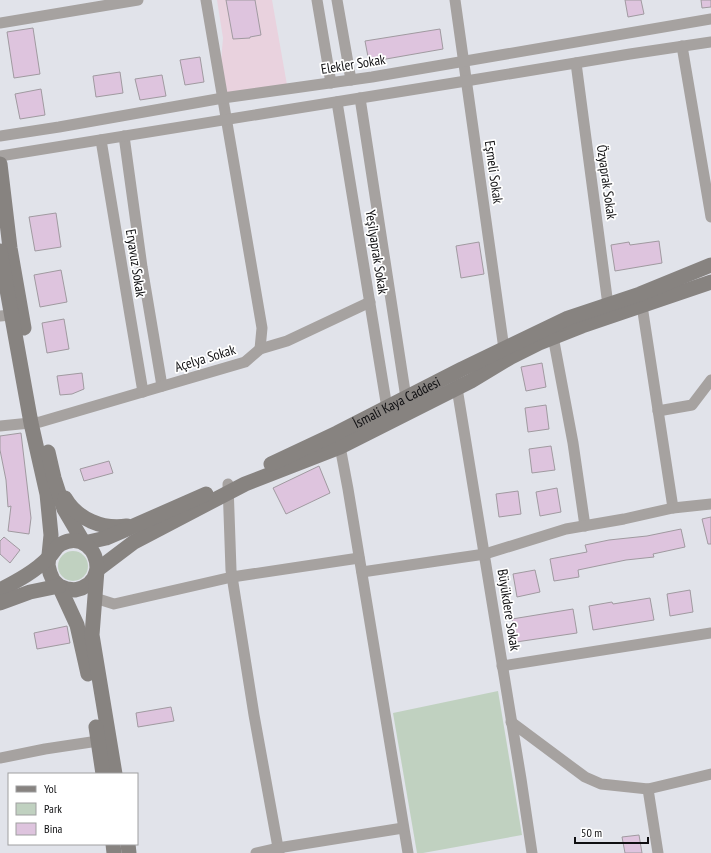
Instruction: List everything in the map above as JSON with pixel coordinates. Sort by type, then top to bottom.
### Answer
[{"type":"street","points":[[0,23],[138,0]]},
{"type":"street","points":[[206,0],[262,328],[260,349]]},
{"type":"street","points":[[316,0],[331,82]]},
{"type":"street","points":[[337,0],[351,80]]},
{"type":"street","name":"Eşmeli Sokak","points":[[455,0],[504,349]]},
{"type":"street","name":"Elekler Sokak","points":[[0,136],[67,126],[223,98],[351,80],[711,19]]},
{"type":"street","points":[[0,156],[711,42]]},
{"type":"street","points":[[682,46],[711,217]]},
{"type":"street","name":"Özyaprak Sokak","points":[[576,63],[608,305]]},
{"type":"street","name":"Yeşilyaprak Sokak","points":[[360,98],[406,398]]},
{"type":"street","name":"Yeşilyaprak Sokak","points":[[337,102],[387,408]]},
{"type":"street","name":"Eryavuz Sokak","points":[[124,136],[142,267],[162,386]]},
{"type":"street","name":"Eryavuz Sokak","points":[[101,140],[143,392]]},
{"type":"street","points":[[0,164],[10,248],[47,494],[51,535],[48,565],[53,580],[59,586],[77,625],[86,659],[103,773]]},
{"type":"street","points":[[0,251],[6,315],[35,422],[64,509],[84,543],[95,554],[97,562],[96,598],[92,635],[115,773]]},
{"type":"street","name":"İsmali Kaya Caddesi","points":[[84,543],[106,538],[228,488],[339,440],[387,408],[504,349],[552,331],[568,318],[608,305],[641,300],[711,266]]},
{"type":"street","points":[[408,853],[339,440],[457,388],[511,357],[552,331],[582,326],[641,300],[711,282]]},
{"type":"street","points":[[641,300],[673,508]]},
{"type":"street","name":"Açelya Sokak","points":[[0,426],[35,422],[245,362],[260,349],[287,342],[370,302]]},
{"type":"street","points":[[552,331],[573,444],[585,526]]},
{"type":"street","name":"Büyükdere Sokak","points":[[455,373],[532,853]]},
{"type":"street","points":[[658,412],[692,405],[711,380]]},
{"type":"street","points":[[54,478],[68,502],[86,518],[105,526],[119,527],[141,523]]},
{"type":"street","points":[[0,603],[30,592],[59,586],[75,590],[82,588],[92,581],[97,570],[134,542],[228,488],[232,577],[278,851]]},
{"type":"street","points":[[362,572],[485,554],[566,529],[624,520],[673,508],[711,504]]},
{"type":"street","points":[[0,590],[14,583],[50,557],[60,544],[68,541],[84,543]]},
{"type":"street","points":[[96,598],[114,604],[232,577],[359,558]]},
{"type":"street","points":[[502,666],[711,633]]},
{"type":"street","points":[[512,722],[585,777],[601,784],[648,789],[711,774]]},
{"type":"street","points":[[0,758],[98,741]]},
{"type":"street","points":[[648,789],[658,853]]},
{"type":"street","points":[[256,853],[278,851],[403,828]]},
{"type":"shaded area","points":[[217,0],[272,0],[287,85],[227,96],[221,62],[223,38]]},
{"type":"green space","points":[[73,551],[83,556],[88,566],[83,576],[73,581],[63,576],[58,566],[63,556]]},
{"type":"green space","points":[[498,691],[522,835],[417,853],[393,713]]},
{"type":"building","points":[[226,0],[255,0],[261,35],[250,38],[233,39]]},
{"type":"building","points":[[625,0],[641,0],[644,14],[628,17]]},
{"type":"building","points":[[701,0],[711,0],[711,7],[702,8]]},
{"type":"building","points":[[33,28],[40,74],[14,78],[7,32]]},
{"type":"building","points":[[440,29],[443,49],[369,62],[365,41]]},
{"type":"building","points":[[200,57],[204,82],[185,85],[180,60]]},
{"type":"building","points":[[120,72],[123,93],[96,97],[93,76]]},
{"type":"building","points":[[162,75],[166,96],[140,100],[135,79]]},
{"type":"building","points":[[41,89],[45,115],[20,119],[15,94]]},
{"type":"building","points":[[56,213],[61,247],[35,251],[29,217]]},
{"type":"building","points":[[659,241],[662,263],[615,271],[611,245],[629,242],[630,245]]},
{"type":"building","points":[[479,242],[484,274],[461,278],[456,246]]},
{"type":"building","points":[[61,270],[67,302],[40,307],[34,275]]},
{"type":"building","points":[[64,319],[69,349],[47,353],[42,323]]},
{"type":"building","points":[[542,363],[546,387],[526,391],[521,367]]},
{"type":"building","points":[[82,373],[84,389],[72,394],[60,395],[57,376]]},
{"type":"building","points":[[546,405],[549,429],[528,432],[525,408]]},
{"type":"building","points":[[21,433],[31,518],[29,534],[8,531],[11,506],[8,507],[6,480],[0,450],[0,436]]},
{"type":"building","points":[[551,446],[555,470],[532,473],[529,449]]},
{"type":"building","points":[[109,461],[113,473],[84,481],[80,469]]},
{"type":"building","points":[[319,466],[330,493],[286,514],[273,488]]},
{"type":"building","points":[[557,488],[561,512],[540,516],[536,492]]},
{"type":"building","points":[[518,491],[521,514],[499,517],[496,494]]},
{"type":"building","points":[[711,517],[711,544],[708,544],[702,519]]},
{"type":"building","points":[[681,529],[685,547],[653,554],[654,557],[626,560],[578,570],[579,577],[554,581],[550,559],[587,552],[585,545],[609,540],[647,536]]},
{"type":"building","points":[[4,537],[20,550],[10,563],[0,554],[0,541]]},
{"type":"building","points":[[535,570],[540,592],[517,597],[513,574]]},
{"type":"building","points":[[690,590],[693,612],[670,616],[667,594]]},
{"type":"building","points":[[650,598],[654,620],[593,630],[589,606]]},
{"type":"building","points":[[573,609],[577,633],[516,642],[512,619]]},
{"type":"building","points":[[67,626],[70,643],[37,649],[34,633]]},
{"type":"building","points":[[171,707],[174,721],[138,727],[136,713]]},
{"type":"building","points":[[639,835],[642,853],[625,853],[622,837]]}]
